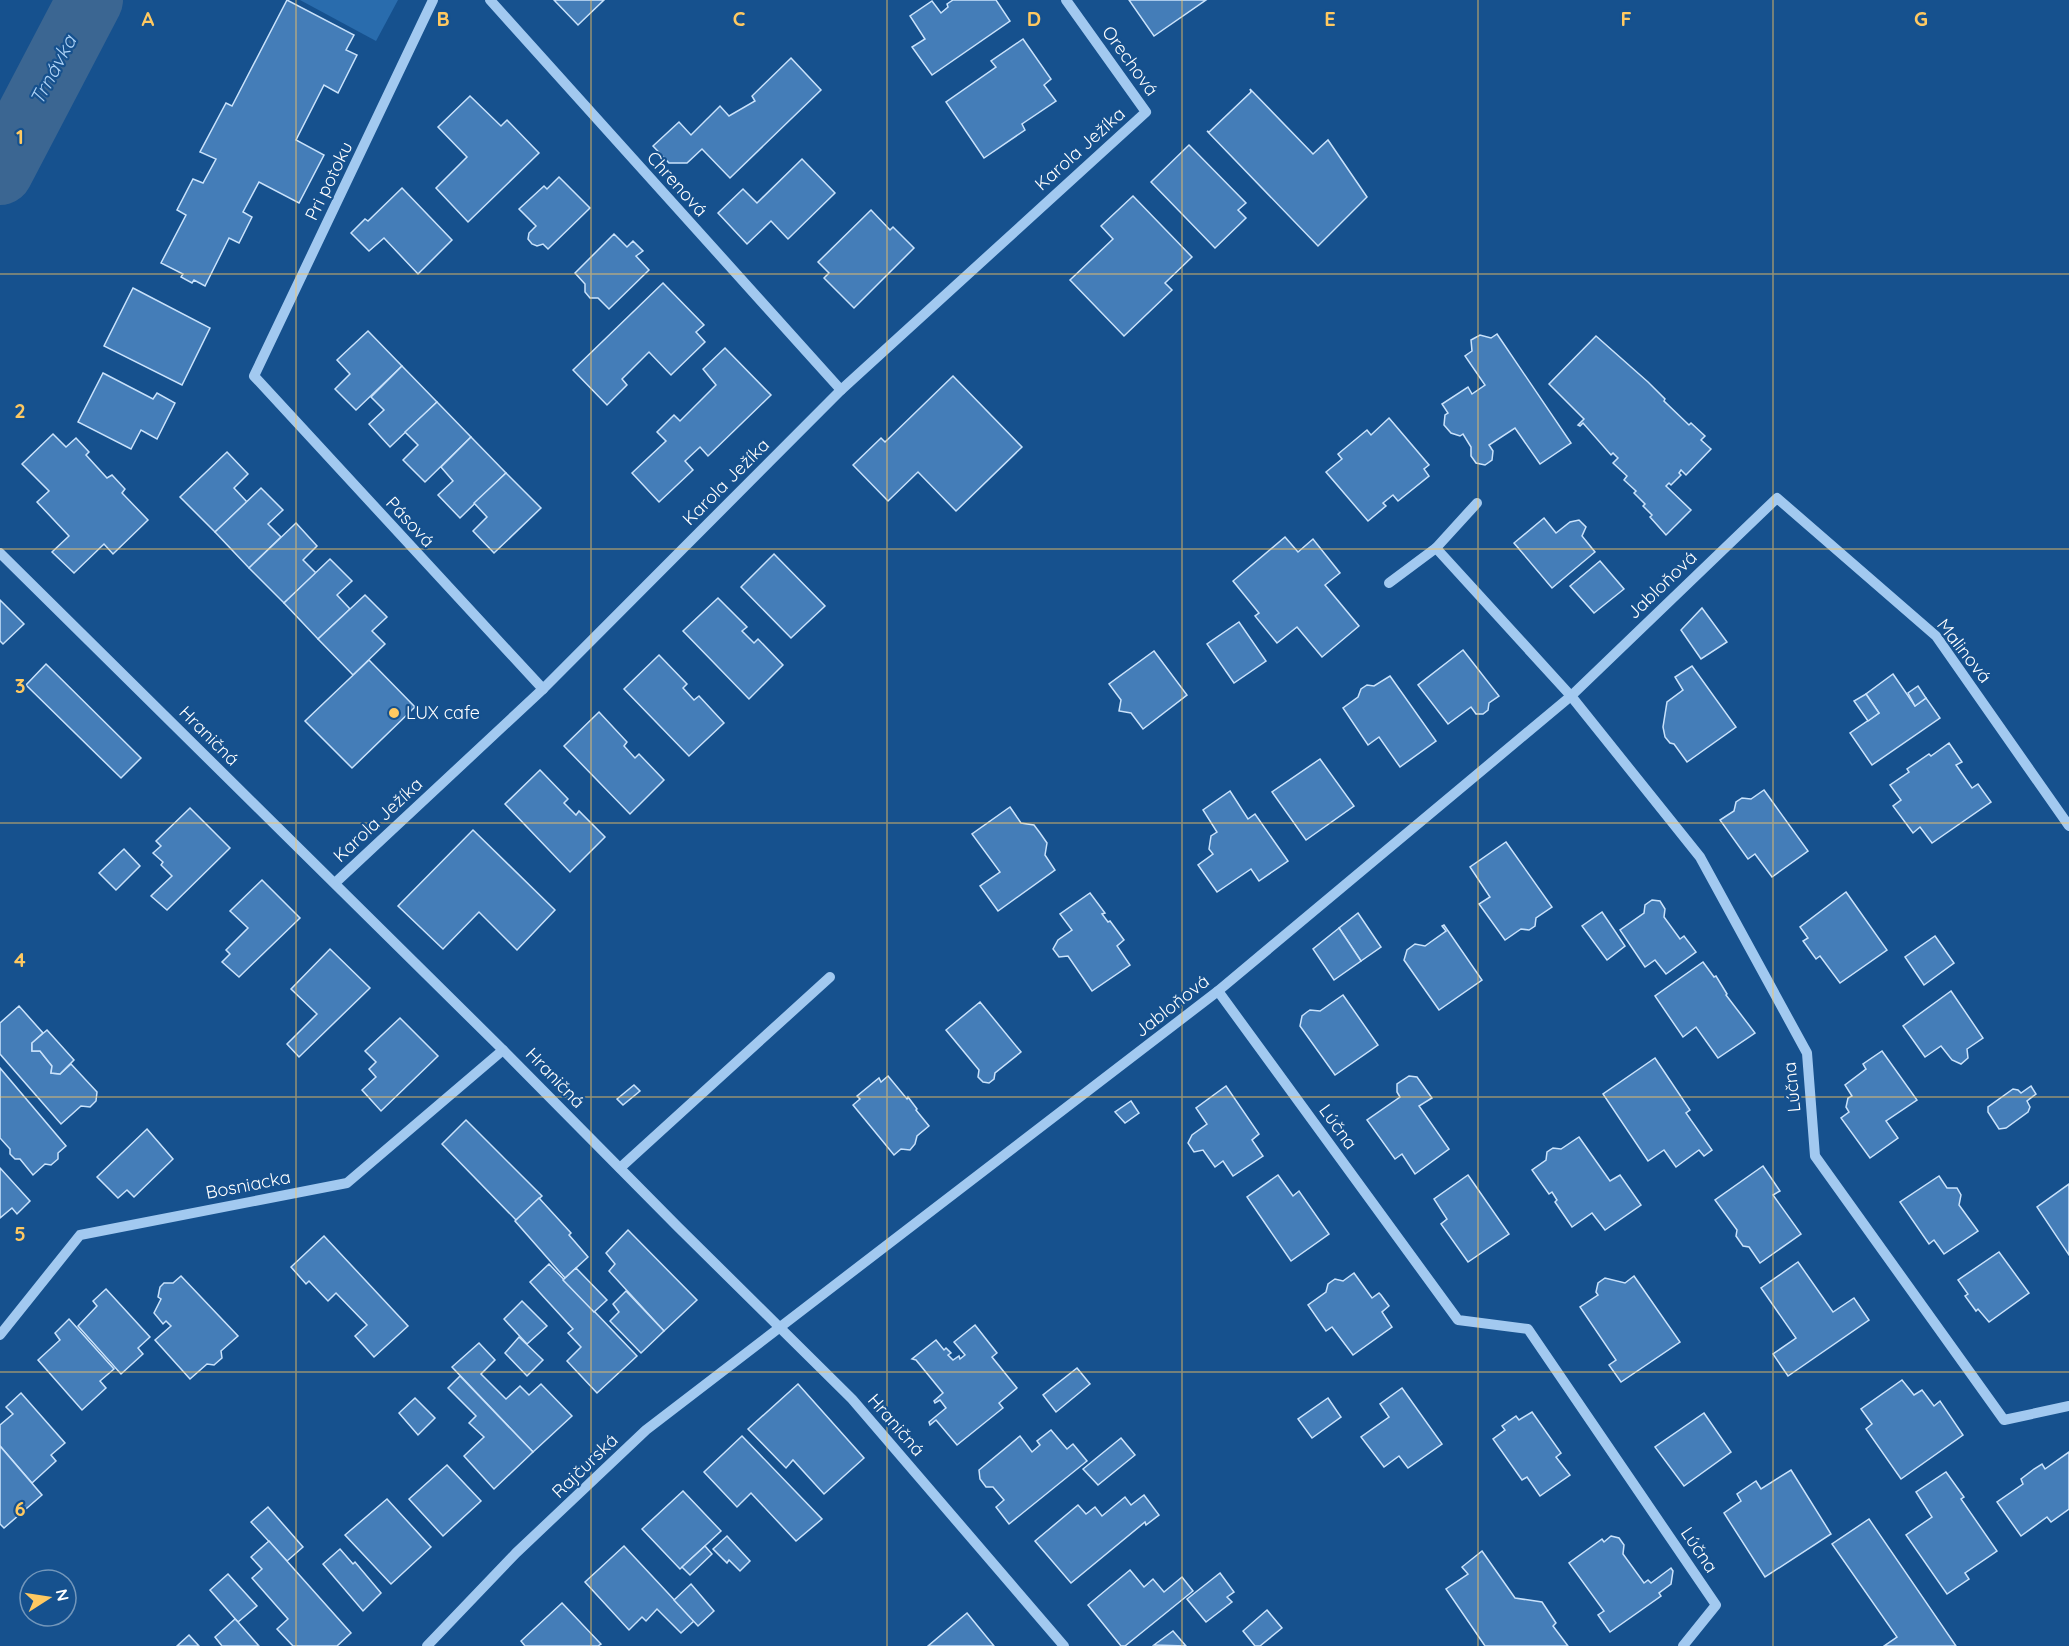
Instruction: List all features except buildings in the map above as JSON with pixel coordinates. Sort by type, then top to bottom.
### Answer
[{"type":"street","name":"Pri potoku","points":[[254,376],[433,0]]},
{"type":"street","name":"Chrenová","points":[[490,0],[840,390]]},
{"type":"street","name":"Orechová","points":[[1066,0],[1146,111]]},
{"type":"street","name":"Karola Ježíka","points":[[335,883],[543,689],[840,390],[1146,111]]},
{"type":"street","name":"Pásová","points":[[254,376],[543,689]]},
{"type":"street","name":"Jabloňová","points":[[780,1326],[1218,991],[1571,696],[1777,498]]},
{"type":"street","name":"Malinová","points":[[1777,498],[1936,636],[2069,826]]},
{"type":"street","points":[[1389,583],[1436,548],[1477,503]]},
{"type":"street","points":[[1436,548],[1571,696]]},
{"type":"street","name":"Hraničná","points":[[0,553],[335,883],[852,1399],[1064,1646]]},
{"type":"street","name":"Lúčna","points":[[1571,696],[1700,857],[1807,1053],[1815,1156],[2004,1420],[2069,1406]]},
{"type":"street","points":[[620,1168],[830,977]]},
{"type":"street","name":"Lúčna","points":[[1218,991],[1458,1320],[1528,1329],[1716,1605],[1683,1646]]},
{"type":"street","name":"Bosniacka","points":[[0,1335],[80,1235],[347,1183],[503,1050]]},
{"type":"street","name":"Rajčurská","points":[[427,1646],[516,1553],[646,1430],[780,1326]]},
{"type":"shaded area","points":[[300,0],[398,0],[376,41]]},
{"type":"waterway","name":"Trnávka","points":[[0,172],[90,0]]},
{"type":"place","name":"LUX cafe","points":[[394,713]]}]
